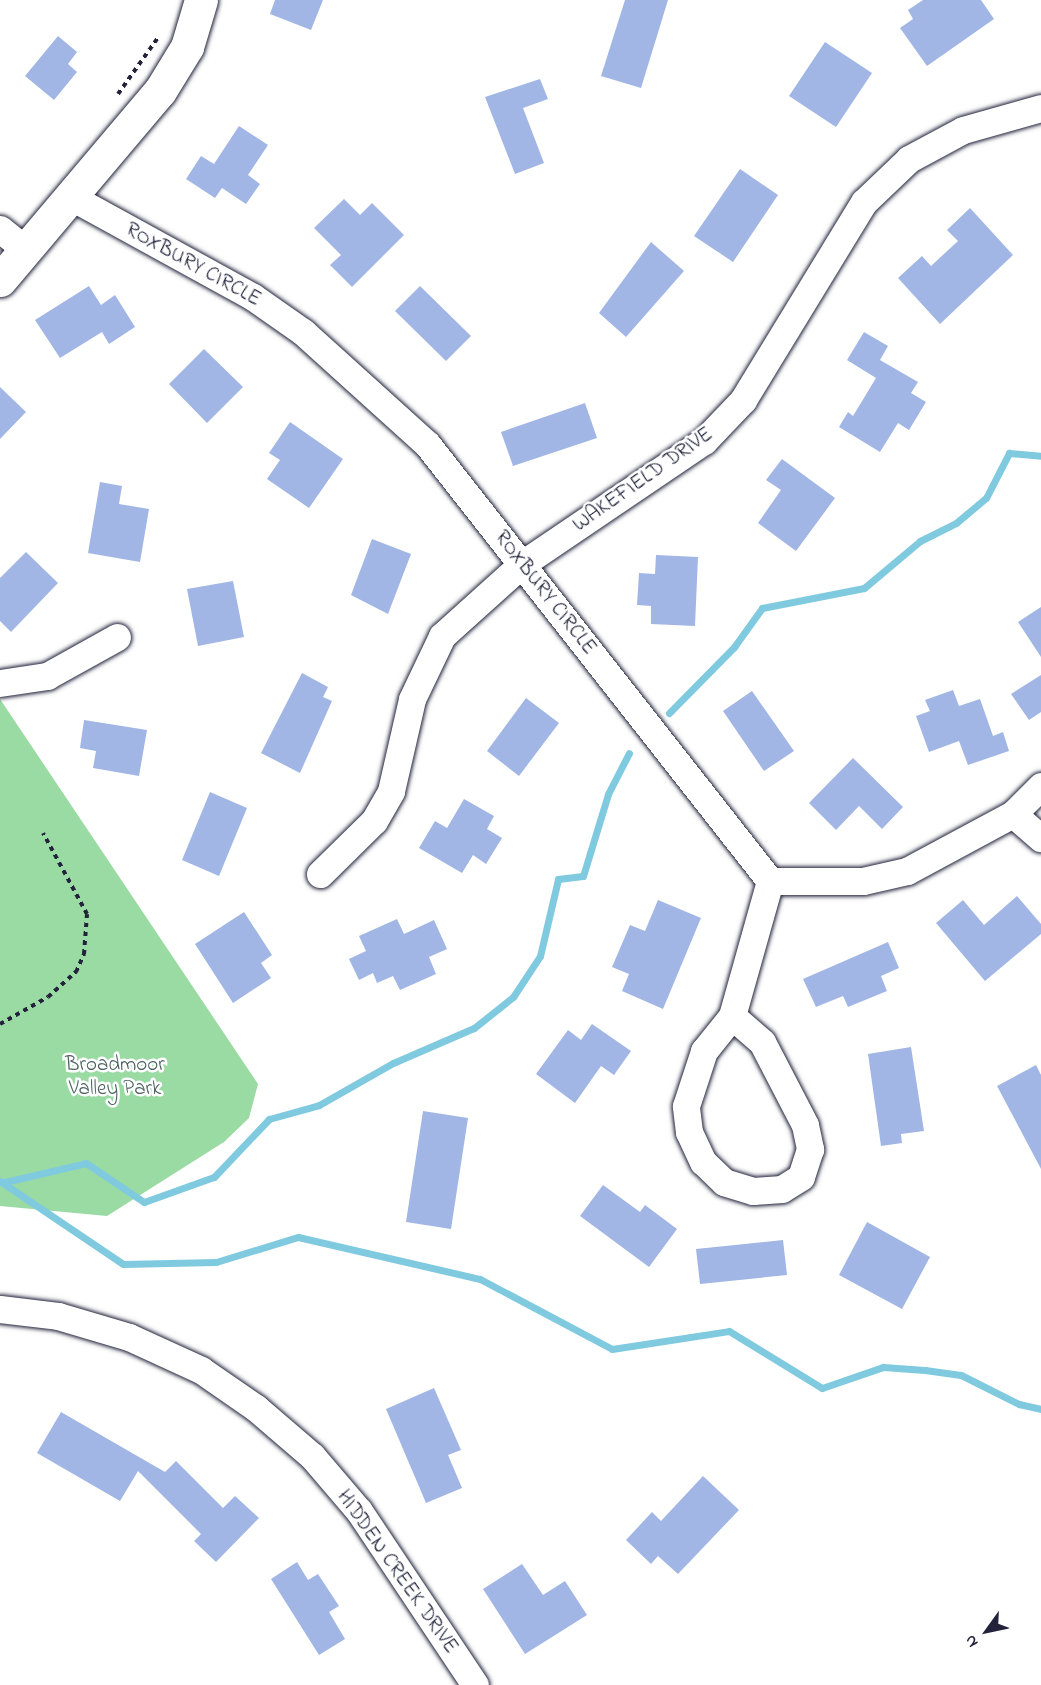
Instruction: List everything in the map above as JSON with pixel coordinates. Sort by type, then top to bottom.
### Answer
[{"type":"street","points":[[9,266],[72,198],[160,91],[187,47],[201,0]]},
{"type":"street","name":"WAKEFIELD DRIVE","points":[[320,873],[374,821],[391,791],[412,699],[442,636],[522,564],[704,441],[744,400],[864,202],[909,159],[963,130],[1041,108]]},
{"type":"street","name":"ROXBURY CIRCLE","points":[[72,198],[253,297],[303,332],[427,444],[770,881]]},
{"type":"street","points":[[0,229],[9,266]]},
{"type":"street","points":[[0,683],[47,676],[117,637]]},
{"type":"street","points":[[732,1016],[762,1041],[805,1125],[810,1149],[801,1177],[782,1189],[753,1191],[724,1182],[703,1162],[689,1132],[686,1106],[704,1051],[732,1016],[770,881],[863,880],[907,871],[1013,814],[1041,786]]},
{"type":"street","points":[[1013,814],[1041,837]]},
{"type":"street","name":"HIDDEN CREEK DRIVE","points":[[0,1309],[58,1316],[129,1337],[201,1370],[256,1408],[312,1456],[359,1511],[475,1685]]},
{"type":"path","points":[[114,101],[162,33]]},
{"type":"path","points":[[0,1024],[48,997],[76,972],[84,954],[87,914],[43,833]]},
{"type":"green space","name":"Broadmoor Valley Park","points":[[0,699],[258,1084],[249,1118],[224,1142],[107,1216],[0,1206]]},
{"type":"building","points":[[275,0],[323,0],[311,30],[270,14]]},
{"type":"building","points":[[625,0],[668,0],[641,88],[601,76]]},
{"type":"building","points":[[923,0],[981,0],[994,19],[927,66],[900,28],[913,19],[908,10]]},
{"type":"building","points":[[58,36],[77,52],[68,64],[77,72],[54,100],[25,76]]},
{"type":"building","points":[[825,42],[872,73],[836,127],[789,96]]},
{"type":"building","points":[[540,79],[548,99],[523,108],[544,163],[515,174],[485,97]]},
{"type":"building","points":[[239,126],[268,145],[248,175],[260,184],[246,204],[222,188],[215,198],[186,179],[201,156],[214,164]]},
{"type":"building","points":[[740,169],[778,195],[733,262],[694,236]]},
{"type":"building","points":[[344,199],[360,215],[372,203],[404,235],[352,287],[330,265],[341,255],[314,228]]},
{"type":"building","points":[[970,208],[1013,255],[940,324],[898,278],[922,256],[931,266],[958,241],[947,230]]},
{"type":"building","points":[[651,242],[684,271],[626,337],[599,313]]},
{"type":"building","points":[[89,286],[101,305],[115,295],[135,327],[109,344],[102,332],[60,358],[35,320]]},
{"type":"building","points":[[420,286],[471,336],[446,361],[395,311]]},
{"type":"building","points":[[864,332],[888,346],[880,360],[918,382],[911,393],[926,402],[909,430],[898,423],[880,452],[839,427],[848,412],[853,416],[876,378],[847,360]]},
{"type":"building","points":[[204,349],[243,387],[207,423],[169,384]]},
{"type":"building","points":[[0,387],[26,412],[0,439]]},
{"type":"building","points":[[585,403],[597,438],[513,466],[501,432]]},
{"type":"building","points":[[290,422],[343,459],[309,508],[267,479],[280,460],[269,453]]},
{"type":"building","points":[[782,459],[835,498],[796,551],[758,523],[781,490],[766,480]]},
{"type":"building","points":[[100,482],[122,486],[119,504],[149,509],[140,562],[88,553]]},
{"type":"building","points":[[372,539],[411,554],[388,614],[351,595]]},
{"type":"building","points":[[26,552],[58,583],[11,632],[0,621],[0,578]]},
{"type":"building","points":[[656,555],[698,557],[695,626],[651,624],[651,606],[637,605],[639,573],[655,574]]},
{"type":"building","points":[[233,581],[244,637],[198,646],[187,589]]},
{"type":"building","points":[[1041,607],[1041,657],[1018,622]]},
{"type":"building","points":[[302,673],[328,687],[323,697],[332,701],[300,773],[261,753]]},
{"type":"building","points":[[1041,675],[1041,712],[1029,720],[1011,694]]},
{"type":"building","points":[[953,690],[959,706],[980,699],[993,736],[1003,732],[1009,751],[968,765],[959,741],[929,752],[916,716],[930,711],[925,700]]},
{"type":"building","points":[[752,691],[794,751],[764,771],[723,711]]},
{"type":"building","points":[[526,698],[559,723],[519,776],[487,751]]},
{"type":"building","points":[[84,720],[147,730],[139,776],[93,768],[96,751],[80,748]]},
{"type":"building","points":[[853,758],[903,807],[882,829],[859,806],[836,830],[809,803]]},
{"type":"building","points":[[210,792],[247,808],[219,876],[182,860]]},
{"type":"building","points":[[464,799],[494,816],[487,829],[502,838],[486,864],[473,855],[462,873],[419,848],[435,821],[447,828]]},
{"type":"building","points":[[1017,896],[1041,924],[1041,934],[985,981],[936,923],[963,900],[984,925]]},
{"type":"building","points":[[658,900],[701,918],[663,1009],[622,991],[629,974],[612,967],[630,925],[645,931]]},
{"type":"building","points":[[244,912],[272,955],[261,963],[271,978],[233,1003],[195,944]]},
{"type":"building","points":[[397,919],[404,934],[434,920],[447,949],[429,957],[436,974],[400,990],[393,976],[377,983],[373,973],[359,980],[349,959],[366,951],[359,936]]},
{"type":"building","points":[[888,942],[899,968],[881,976],[887,991],[848,1007],[843,996],[816,1007],[803,979]]},
{"type":"building","points":[[592,1024],[631,1051],[614,1075],[601,1066],[575,1103],[536,1074],[568,1030],[581,1040]]},
{"type":"building","points":[[911,1047],[924,1131],[901,1134],[902,1143],[881,1146],[868,1054]]},
{"type":"building","points":[[1036,1065],[1041,1075],[1041,1169],[997,1086]]},
{"type":"building","points":[[423,1111],[468,1118],[451,1229],[406,1222]]},
{"type":"building","points":[[603,1185],[640,1212],[645,1205],[677,1229],[649,1267],[580,1216]]},
{"type":"building","points":[[867,1222],[930,1257],[902,1309],[839,1275]]},
{"type":"building","points":[[783,1240],[787,1275],[700,1284],[696,1249]]},
{"type":"building","points":[[434,1388],[461,1450],[448,1455],[462,1488],[426,1503],[386,1409]]},
{"type":"building","points":[[61,1412],[165,1472],[176,1461],[223,1508],[235,1496],[259,1518],[216,1562],[194,1541],[201,1534],[138,1471],[120,1501],[37,1453]]},
{"type":"building","points":[[703,1476],[739,1510],[678,1574],[658,1556],[651,1564],[626,1540],[652,1512],[661,1521]]},
{"type":"building","points":[[297,1562],[308,1580],[318,1574],[339,1606],[329,1612],[345,1639],[319,1655],[271,1579]]},
{"type":"building","points":[[522,1564],[543,1595],[565,1581],[587,1615],[525,1654],[483,1589]]},
{"type":"waterway","points":[[669,713],[734,647],[762,608],[864,588],[920,541],[956,523],[986,498],[1009,453],[1041,456]]},
{"type":"waterway","points":[[5,1182],[86,1163],[144,1202],[214,1177],[269,1119],[319,1105],[393,1063],[474,1028],[513,997],[540,956],[558,879],[583,876],[608,794],[629,753]]},
{"type":"waterway","points":[[0,1181],[123,1264],[216,1262],[298,1237],[480,1279],[612,1349],[729,1331],[822,1388],[883,1367],[925,1370],[961,1375],[1019,1404],[1041,1409]]}]
